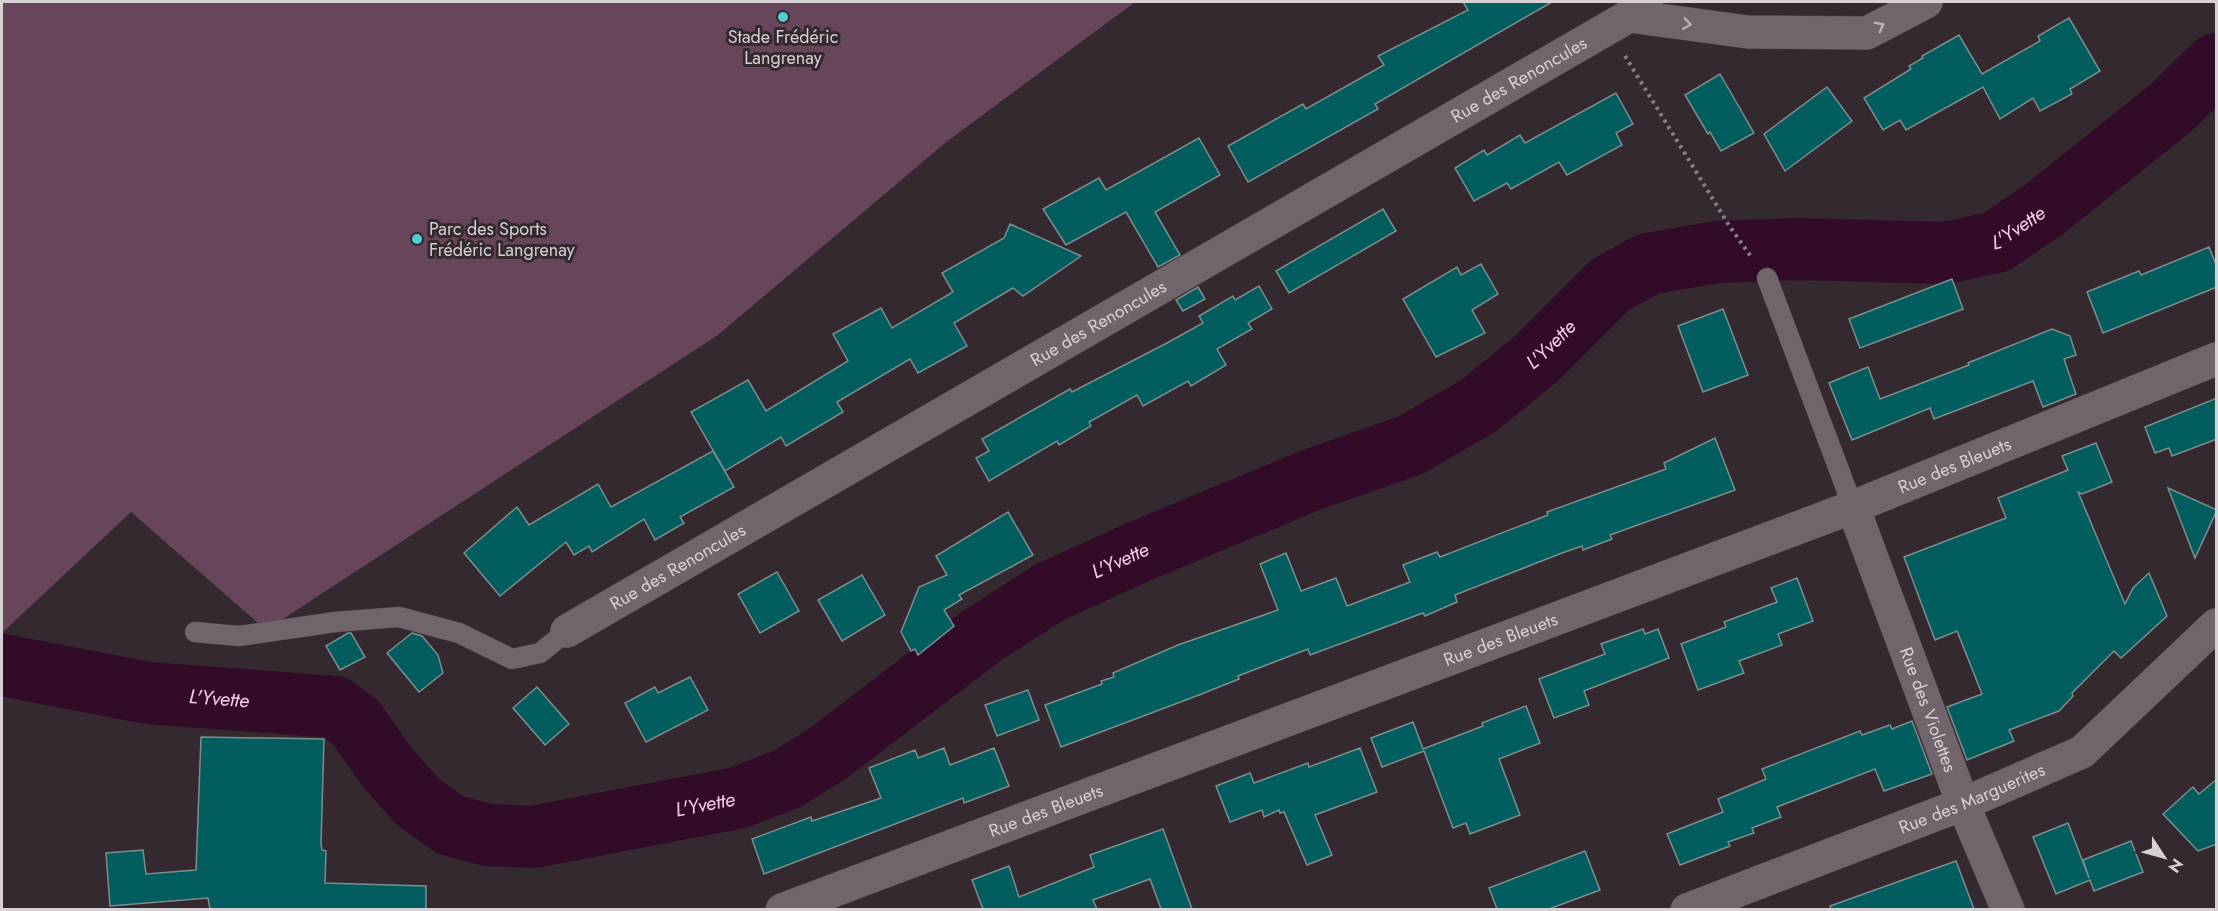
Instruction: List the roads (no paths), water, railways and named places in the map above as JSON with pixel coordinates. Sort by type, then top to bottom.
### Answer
[{"type":"street","points":[[1628,15],[1748,32],[1868,33],[1926,2]]},
{"type":"street","name":"Rue des Renoncules","points":[[567,631],[1628,15]]},
{"type":"street","name":"Rue des Bleuets","points":[[782,909],[1853,507],[2217,359]]},
{"type":"street","name":"Rue des Violettes","points":[[1853,507],[1963,804],[2008,909]]},
{"type":"street","name":"Rue des Marguerites","points":[[1687,909],[1963,804],[2082,752],[2217,625]]},
{"type":"lane","points":[[1767,278],[1853,507]]},
{"type":"lane","points":[[195,632],[239,636],[335,622],[399,617],[459,633],[512,658],[540,653],[567,631]]},
{"type":"waterway","name":"L'Yvette","points":[[2,665],[148,693],[335,707],[356,723],[387,767],[417,801],[450,825],[488,835],[533,837],[737,798],[787,779],[827,754],[983,635],[1050,592],[1138,552],[1311,480],[1411,445],[1478,406],[1536,359],[1610,285],[1648,264],[1717,252],[1798,249],[1945,253],[1996,242],[2042,211],[2172,107],[2216,64]]},
{"type":"place","name":"Stade Frédéric Langrenay","points":[[783,17]]},
{"type":"place","name":"Parc des Sports Frédéric Langrenay","points":[[417,239]]}]
